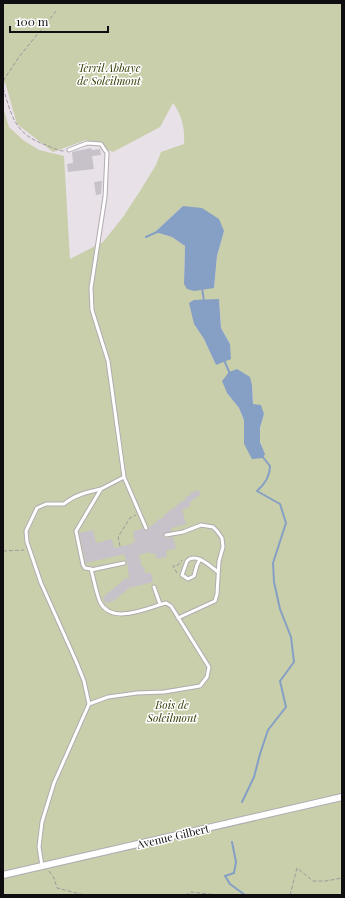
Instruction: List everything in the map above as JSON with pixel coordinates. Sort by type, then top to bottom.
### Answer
[{"type":"street","name":"Avenue Gilbert","points":[[3,875],[342,797]]},
{"type":"lane","points":[[68,150],[87,142],[101,144],[107,153],[105,197],[91,288],[92,310],[108,361],[124,477],[146,528]]},
{"type":"lane","points":[[42,866],[39,846],[42,822],[54,783],[89,704],[84,681],[41,583],[31,550],[27,542],[26,531],[37,508],[46,504],[64,504],[82,494],[100,489],[124,477]]},
{"type":"lane","points":[[100,489],[76,531],[83,565],[85,568],[91,570],[124,562]]},
{"type":"lane","points":[[166,535],[183,532],[201,525],[213,527],[222,538],[223,547],[218,572],[217,594],[215,601],[178,618]]},
{"type":"lane","points":[[200,559],[194,576],[188,579],[182,575],[188,559],[195,558],[200,559],[218,572]]},
{"type":"lane","points":[[89,704],[108,697],[137,693],[164,692],[200,686],[207,677],[209,668],[171,606],[166,603],[125,614],[112,613],[103,607],[100,602],[91,570]]},
{"type":"lane","points":[[154,587],[160,604]]},
{"type":"path","points":[[3,81],[19,56],[57,10]]},
{"type":"path","points":[[3,88],[15,124],[24,134],[38,143],[61,151],[68,150]]},
{"type":"path","points":[[120,546],[118,537],[130,518],[139,514]]},
{"type":"path","points":[[3,551],[31,550]]},
{"type":"path","points":[[182,575],[178,574],[173,566],[178,565],[182,560],[188,559]]},
{"type":"path","points":[[42,866],[48,870],[54,878],[57,888],[84,895]]},
{"type":"path","points":[[290,895],[297,868],[313,880],[326,881],[342,878]]},
{"type":"path","points":[[186,895],[191,892],[218,895]]},
{"type":"green space","name":"Bois de Soleilmont","points":[[3,3],[342,3],[342,895],[3,895],[3,107],[9,127],[23,140],[39,150],[64,156],[70,259],[103,242],[123,217],[140,191],[156,165],[161,152],[184,144],[184,138],[181,117],[173,103],[160,127],[113,152],[86,140],[53,152],[17,124],[5,82],[3,87]],"holes":[[[183,206],[224,231],[217,256],[214,288],[184,284],[185,246],[172,237],[155,232]],[[219,299],[221,328],[230,344],[216,365],[204,339],[194,324]],[[252,385],[253,404],[264,414],[261,425],[260,439],[265,454],[245,431],[244,420],[239,408],[227,393]]]},
{"type":"water","points":[[183,206],[202,208],[219,219],[224,231],[217,256],[214,288],[194,291],[187,289],[184,284],[185,246],[172,237],[155,232]]},
{"type":"water","points":[[219,299],[221,328],[230,344],[231,359],[216,365],[204,339],[194,324],[189,303],[194,300]]},
{"type":"water","points":[[237,369],[250,377],[253,404],[261,405],[264,414],[260,428],[260,442],[265,454],[263,458],[252,459],[244,444],[244,420],[239,408],[227,393],[222,381],[229,372]]},
{"type":"building","points":[[91,148],[92,150],[100,149],[101,155],[92,156],[94,169],[68,172],[67,164],[73,163],[72,152]]},
{"type":"building","points":[[102,181],[101,194],[96,195],[94,182]]},
{"type":"building","points":[[199,490],[200,495],[190,502],[190,506],[182,510],[186,524],[171,528],[172,531],[163,534],[163,537],[165,538],[173,537],[176,548],[166,551],[167,557],[157,559],[156,554],[150,554],[149,552],[139,555],[145,573],[151,573],[153,582],[129,588],[114,601],[105,603],[103,596],[106,596],[106,594],[124,580],[123,579],[129,578],[127,562],[124,554],[86,563],[79,533],[93,530],[96,543],[112,539],[114,548],[132,544],[132,542],[135,542],[133,532],[143,528],[145,531],[148,531],[149,527],[157,522],[157,520],[163,518],[165,514],[168,513],[167,512],[186,499],[185,497],[191,495],[190,493]]},
{"type":"waterway","points":[[146,237],[157,232]]},
{"type":"waterway","points":[[202,288],[204,301]]},
{"type":"waterway","points":[[224,360],[230,374]]},
{"type":"waterway","points":[[242,802],[254,777],[268,730],[286,707],[280,681],[294,662],[291,637],[280,609],[274,582],[273,563],[286,523],[280,504],[257,491],[266,480],[270,470],[270,466],[262,456]]},
{"type":"waterway","points":[[232,842],[236,862],[234,873],[225,876],[230,884],[245,895]]},
{"type":"park label","name":"Terril Abbaye de Soleilmont","points":[[109,73]]}]
